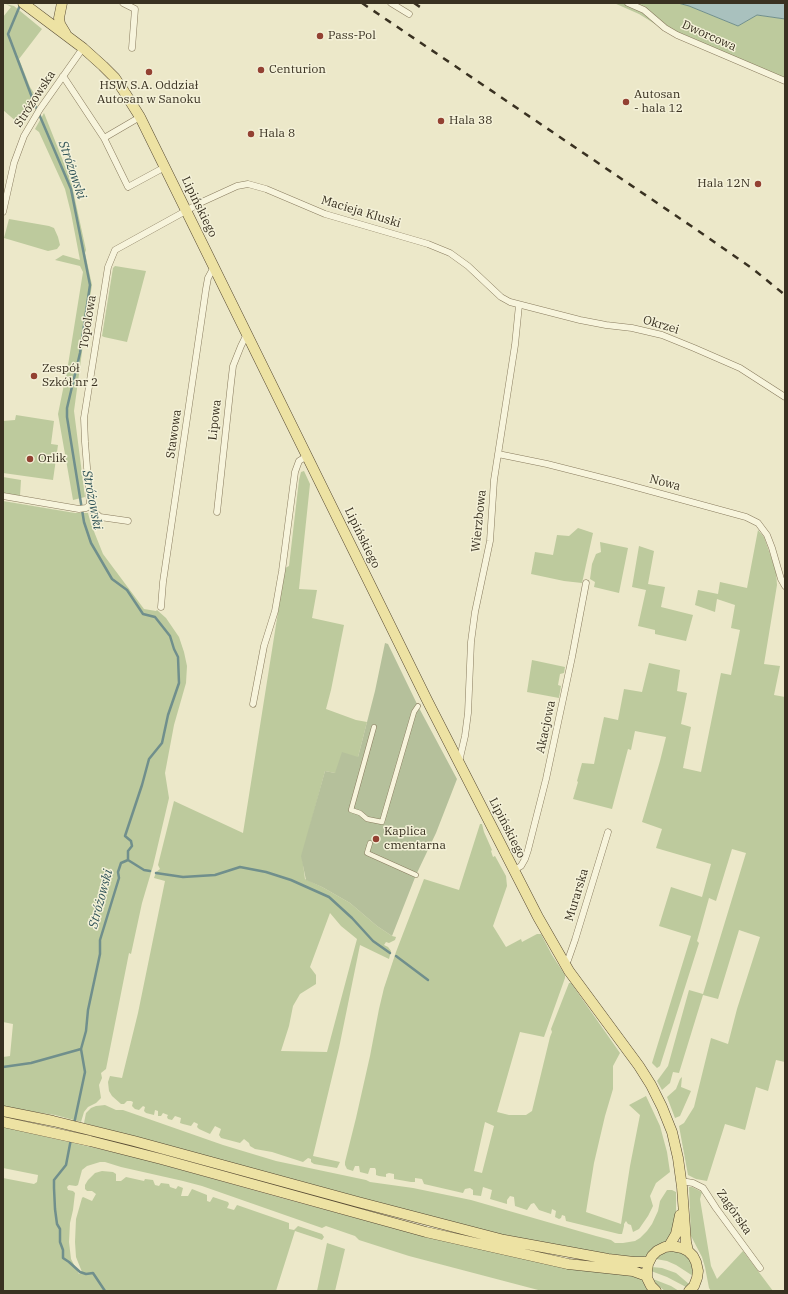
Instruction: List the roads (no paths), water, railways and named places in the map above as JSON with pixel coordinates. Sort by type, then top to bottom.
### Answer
[{"type":"main road","points":[[29,7],[49,14],[56,11],[62,3]]},
{"type":"main road","points":[[62,3],[59,18],[60,24],[68,37]]},
{"type":"main road","name":"Lipińskiego","points":[[29,7],[104,66],[126,93],[165,167],[459,762],[545,930],[564,963],[639,1066],[654,1090],[672,1132],[678,1158],[686,1242],[688,1251],[693,1256],[697,1265],[698,1271],[696,1282]]},
{"type":"main road","points":[[3,1111],[53,1121],[157,1146],[365,1204],[504,1240],[608,1259],[649,1262]]},
{"type":"main road","points":[[3,1122],[52,1132],[161,1159],[426,1232],[568,1264],[633,1271],[647,1276]]},
{"type":"main road","name":"Lipińskiego","points":[[669,1246],[676,1234],[682,1206]]},
{"type":"main road","points":[[653,1290],[647,1276],[647,1269],[649,1262],[657,1251],[669,1246],[679,1246],[688,1251]]},
{"type":"main road","points":[[689,1291],[696,1282],[702,1291]]},
{"type":"street","points":[[123,3],[135,9],[132,48]]},
{"type":"street","points":[[391,3],[408,14]]},
{"type":"street","name":"Dworcowa","points":[[628,3],[644,10],[665,28],[677,35],[785,81]]},
{"type":"street","name":"Stróżowska","points":[[3,212],[14,162],[24,136],[40,109],[82,48]]},
{"type":"street","points":[[63,76],[104,138],[128,187],[165,167]]},
{"type":"street","points":[[104,138],[140,118]]},
{"type":"street","name":"Macieja Kluski","points":[[186,210],[237,186],[248,184],[260,186],[325,214],[428,244],[450,252],[468,266],[501,297],[519,305]]},
{"type":"street","name":"Topolowa","points":[[85,507],[84,418],[108,267],[112,255],[115,250],[186,210]]},
{"type":"street","name":"Stawowa","points":[[161,607],[163,582],[205,296],[208,278],[214,267]]},
{"type":"street","name":"Okrzei","points":[[519,305],[580,320],[632,328],[662,335],[740,368],[785,397]]},
{"type":"street","name":"Wierzbowa","points":[[459,762],[465,736],[468,713],[471,642],[475,612],[490,541],[494,480],[515,345],[519,305]]},
{"type":"street","name":"Lipowa","points":[[217,512],[233,366],[247,334]]},
{"type":"street","name":"Nowa","points":[[498,454],[547,464],[614,481],[746,518],[758,523],[767,535],[781,579],[785,586]]},
{"type":"street","points":[[253,704],[264,646],[275,611],[282,571],[295,472],[300,461],[307,456]]},
{"type":"street","points":[[3,496],[85,507],[94,511],[100,517],[128,521]]},
{"type":"street","name":"Akacjowa","points":[[514,870],[521,866],[530,843],[569,672],[586,584]]},
{"type":"street","points":[[374,727],[351,810],[360,813],[367,819],[382,822],[414,712],[418,706]]},
{"type":"street","name":"Murarska","points":[[564,963],[568,960],[575,940],[608,832]]},
{"type":"street","points":[[370,843],[367,853],[416,875]]},
{"type":"street","name":"Zagórska","points":[[681,1181],[694,1183],[703,1188],[760,1268]]},
{"type":"water","points":[[678,3],[785,3],[785,19],[757,15],[738,26]]},
{"type":"waterway","name":"Stróżowski","points":[[3,1067],[31,1063],[81,1049],[86,1031],[88,1010],[100,954],[100,940],[119,878],[118,872],[121,863],[128,860],[128,851],[132,846],[131,841],[125,836],[149,759],[162,743],[168,715],[179,683],[178,657],[170,636],[155,617],[143,614],[127,590],[112,579],[91,543],[84,522],[67,417],[67,408],[80,353],[90,285],[71,189],[33,100],[8,34],[21,3]]},
{"type":"waterway","points":[[128,860],[144,870],[150,871]]},
{"type":"waterway","points":[[156,873],[183,877],[215,875],[240,867],[266,872],[291,880],[329,897],[352,918],[373,941],[390,953]]},
{"type":"waterway","points":[[396,956],[428,980]]},
{"type":"waterway","points":[[74,1124],[85,1072],[81,1049]]},
{"type":"waterway","points":[[71,1139],[66,1165],[54,1180],[55,1209],[57,1224],[60,1229],[60,1242],[63,1250],[63,1258],[80,1272],[86,1274],[93,1273],[105,1291]]},
{"type":"railway","points":[[362,3],[697,230],[753,269],[785,295]]},
{"type":"railway","points":[[414,3],[423,9]]},
{"type":"place","name":"Pass-Pol","points":[[320,36]]},
{"type":"place","name":"Centurion","points":[[261,70]]},
{"type":"place","name":"HSW S.A. Oddział Autosan w Sanoku","points":[[149,72]]},
{"type":"place","name":"Autosan - hala 12","points":[[626,102]]},
{"type":"place","name":"Hala 38","points":[[441,121]]},
{"type":"place","name":"Hala 8","points":[[251,134]]},
{"type":"place","name":"Hala 12N","points":[[758,184]]},
{"type":"place","name":"Zespół Szkół nr 2","points":[[34,376]]},
{"type":"place","name":"Orlik","points":[[30,459]]},
{"type":"place","name":"Kaplica cmentarna","points":[[376,839]]}]
